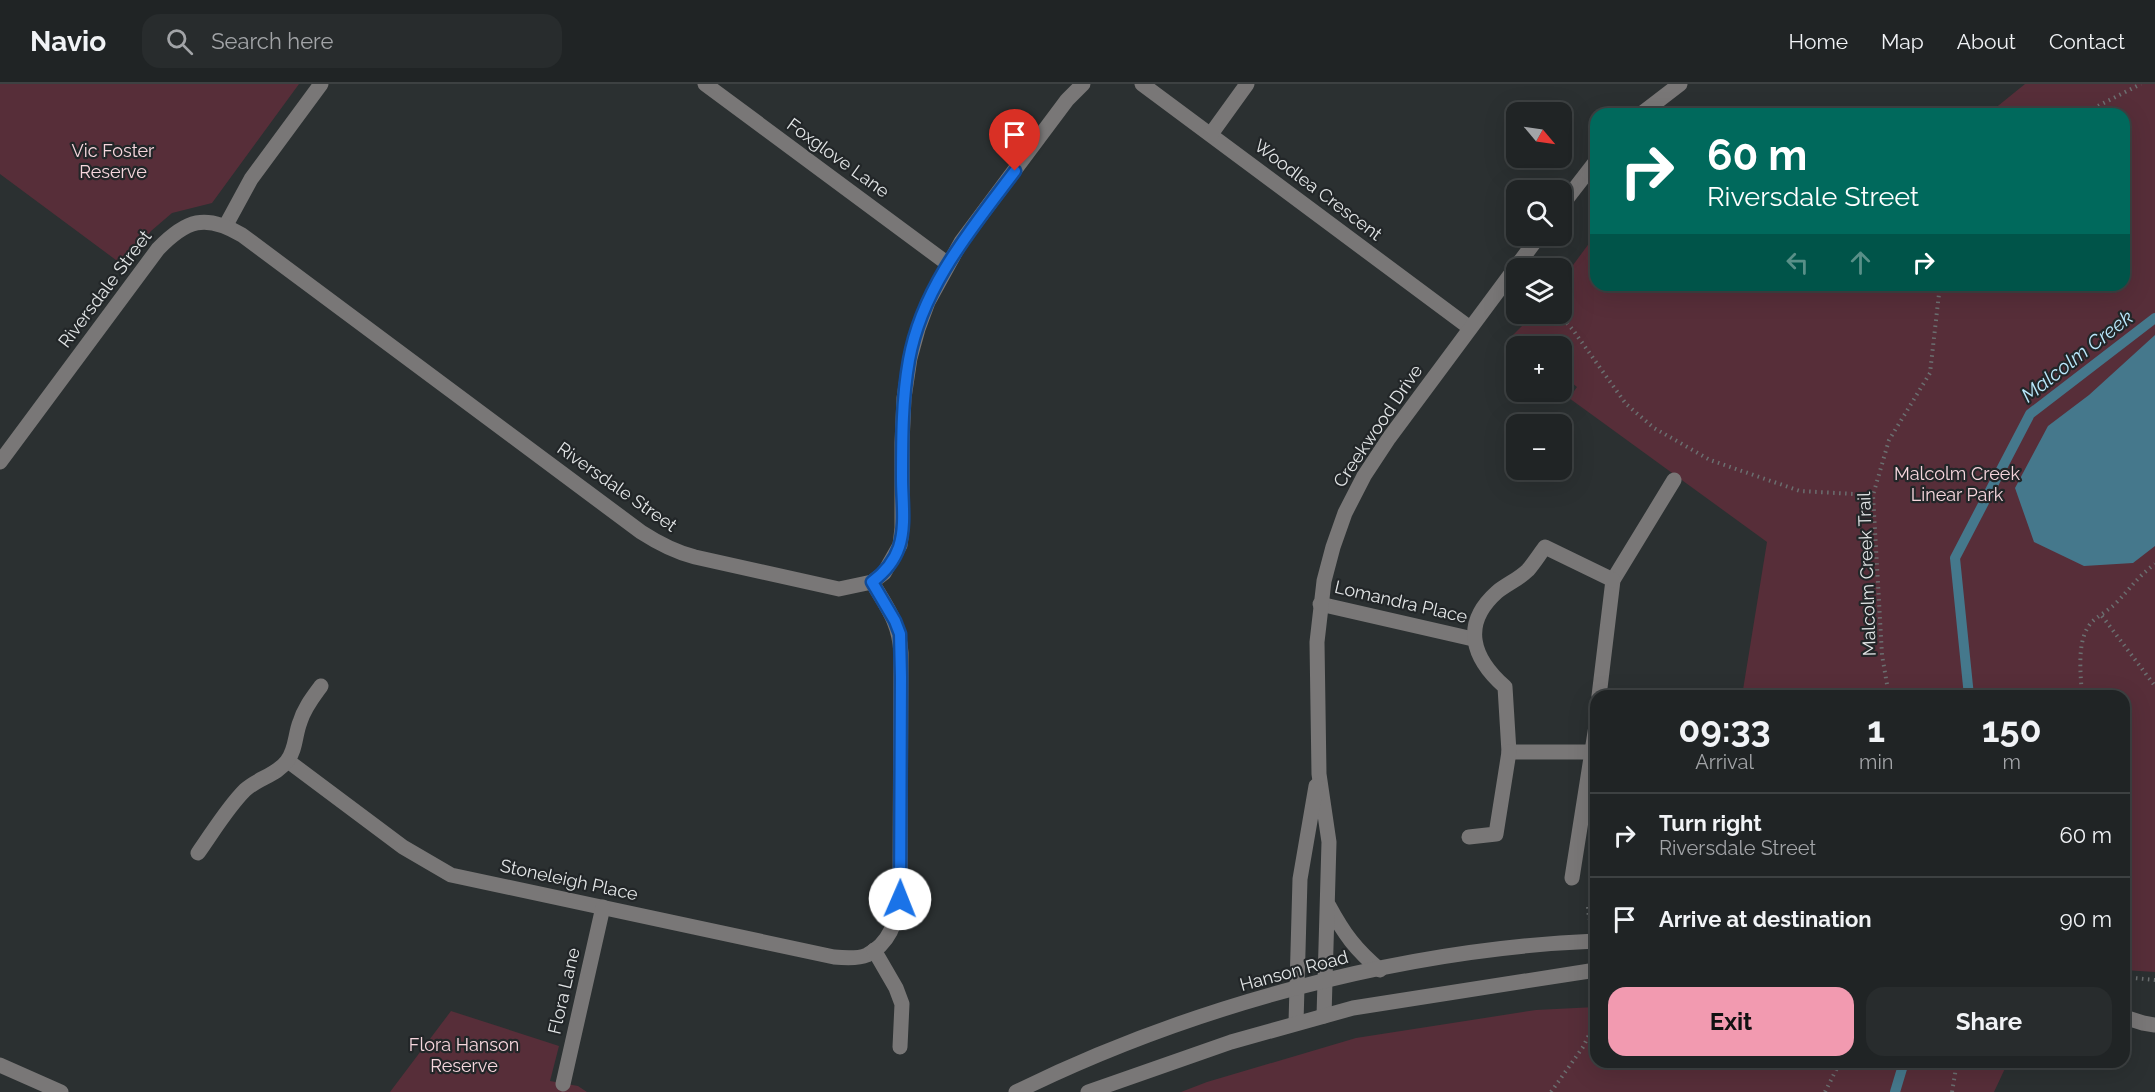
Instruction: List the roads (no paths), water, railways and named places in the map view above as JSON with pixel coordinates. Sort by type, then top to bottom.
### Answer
[{"type":"street","points":[[226,225],[251,179],[321,84]]},
{"type":"street","name":"Foxglove Lane","points":[[705,84],[948,264]]},
{"type":"street","points":[[900,1047],[902,1004],[896,988],[874,950],[888,936],[897,918],[900,899],[900,634],[872,582],[884,573],[900,545],[904,398],[910,358],[928,302],[961,242],[1067,100],[1083,84]]},
{"type":"street","name":"Woodlea Crescent","points":[[1142,84],[1470,328]]},
{"type":"street","points":[[1211,134],[1247,84]]},
{"type":"street","points":[[1649,108],[1680,84]]},
{"type":"street","points":[[1572,193],[1590,169]]},
{"type":"street","name":"Riversdale Street","points":[[0,462],[158,249],[184,226],[198,223],[226,225],[660,545],[695,557],[839,589],[872,582]]},
{"type":"street","name":"Creekwood Drive","points":[[1324,1016],[1329,842],[1318,774],[1317,642],[1320,604],[1333,547],[1345,513],[1364,476],[1389,438],[1532,246]]},
{"type":"street","points":[[1600,690],[1613,580],[1674,480]]},
{"type":"street","name":"Lomandra Place","points":[[1469,837],[1496,834],[1509,752],[1505,687],[1493,676],[1473,639],[1477,618],[1496,593],[1527,570],[1545,547],[1613,580]]},
{"type":"street","name":"Lomandra Place","points":[[1320,604],[1473,639]]},
{"type":"street","points":[[198,853],[244,790],[288,761],[307,705],[321,686]]},
{"type":"street","points":[[1509,752],[1590,752]]},
{"type":"street","name":"Stoneleigh Place","points":[[288,761],[403,847],[451,875],[834,957],[866,956],[874,950]]},
{"type":"street","points":[[1572,878],[1590,770]]},
{"type":"street","name":"Creekwood Drive","points":[[1296,1023],[1300,879],[1318,774]]},
{"type":"street","points":[[1328,903],[1348,938],[1359,952],[1380,969]]},
{"type":"street","name":"Flora Lane","points":[[563,1084],[603,907]]},
{"type":"street","name":"Hanson Road","points":[[1016,1092],[1131,1040],[1297,988],[1380,969],[1449,957],[1535,944],[1590,941]]},
{"type":"street","points":[[1088,1092],[1232,1042],[1353,1008],[1590,971]]},
{"type":"street","points":[[2130,1019],[2151,1026]]},
{"type":"street","points":[[0,1065],[61,1092]]},
{"type":"water","points":[[2155,335],[2155,546],[2133,563],[2084,566],[2034,542],[2015,488],[2048,426],[2089,395]]},
{"type":"waterway","name":"Malcolm Creek","points":[[1968,690],[1955,558],[2030,414],[2155,318]]},
{"type":"waterway","name":"Malcolm Creek","points":[[1895,1092],[1902,1068]]},
{"type":"park label","name":"Vic Foster Reserve","points":[[113,161]]},
{"type":"park label","name":"Malcolm Creek Linear Park","points":[[1957,484]]},
{"type":"park label","name":"Flora Hanson Reserve","points":[[464,1055]]}]
